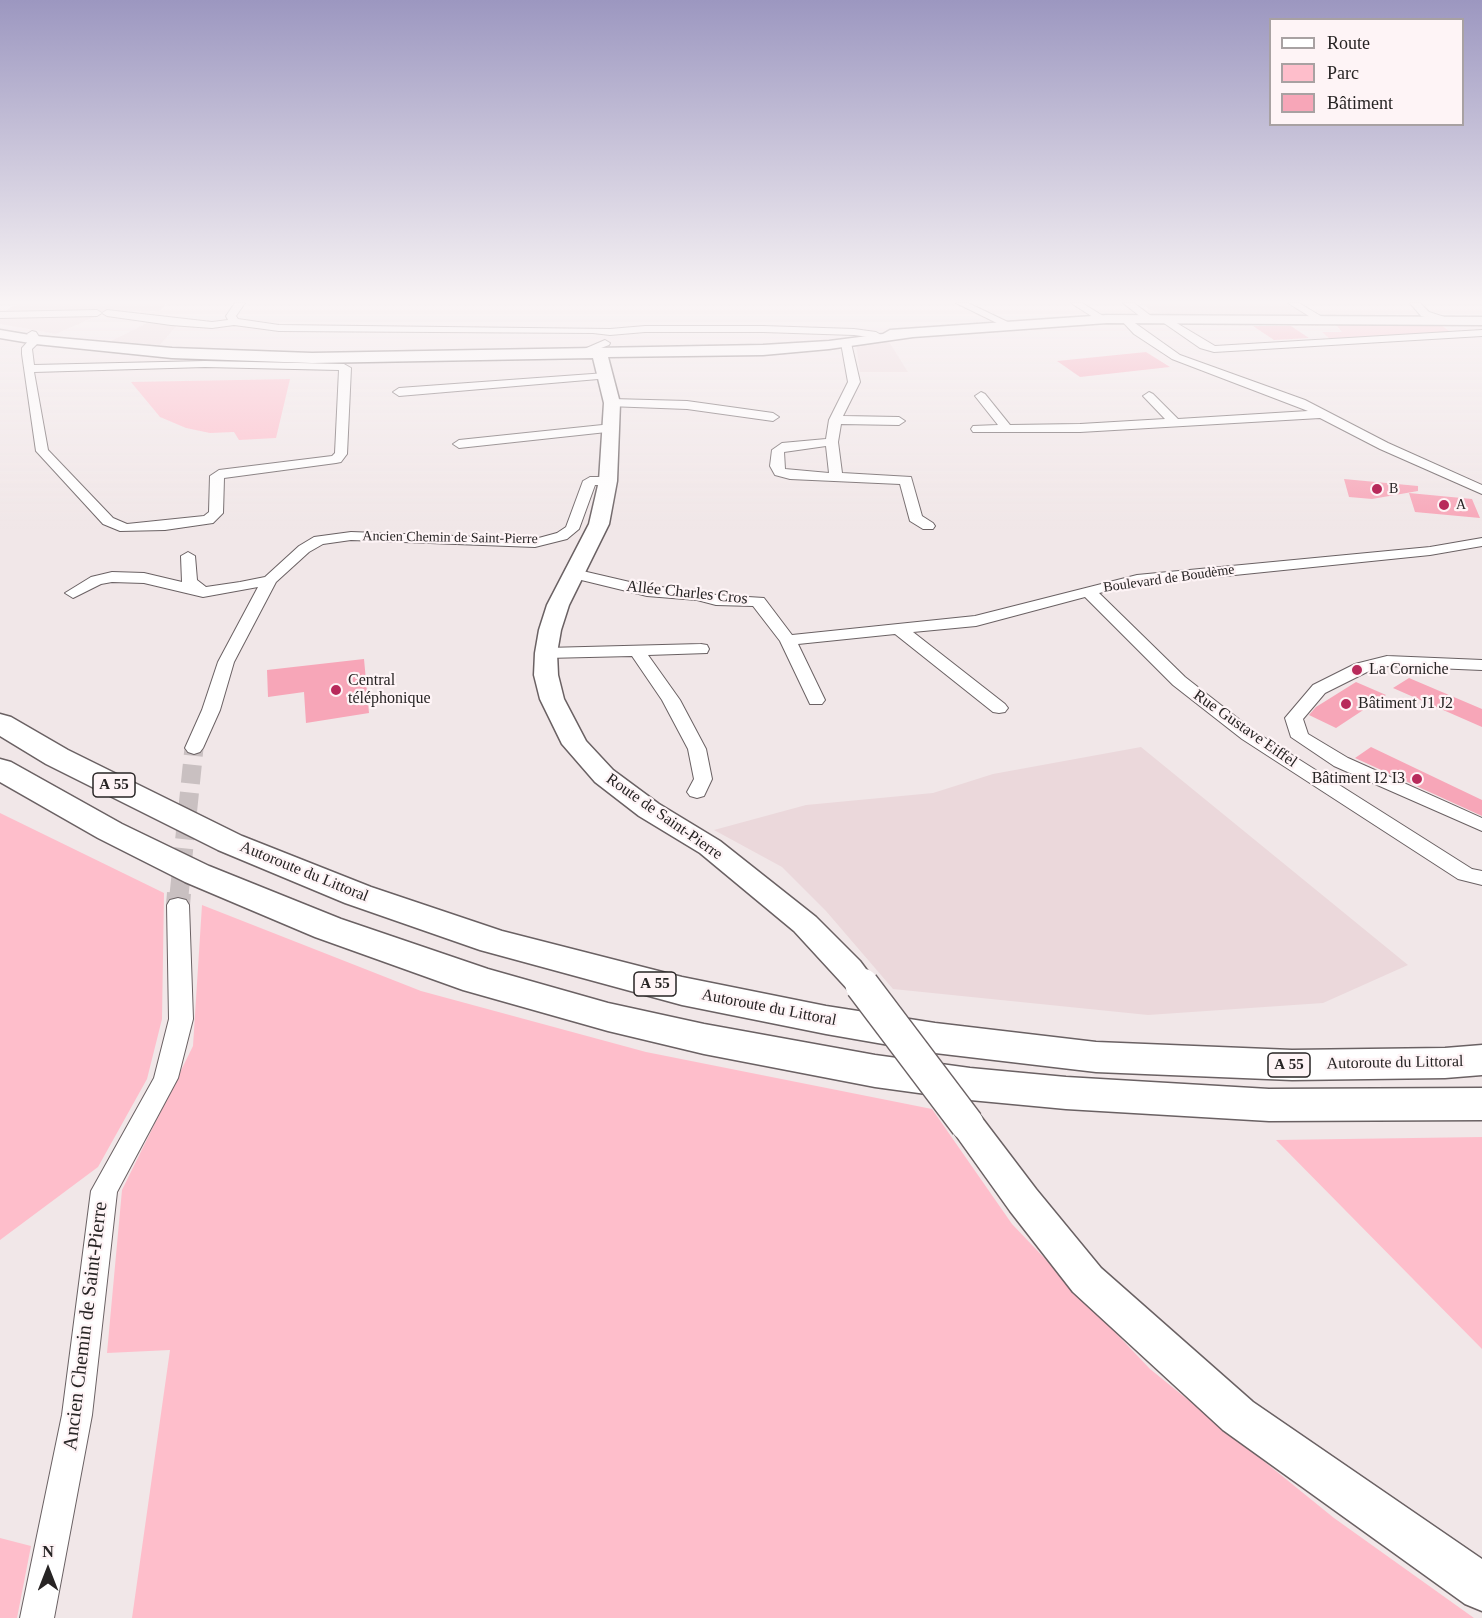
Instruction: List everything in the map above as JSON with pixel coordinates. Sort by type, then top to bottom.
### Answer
[{"type":"highway","points":[[0,702],[231,843]]},
{"type":"highway","name":"Autoroute du Littoral","points":[[0,723],[57,757],[231,843],[358,895],[493,941],[682,991],[826,1020],[935,1038],[1096,1057],[1292,1065],[1445,1063],[1482,1060]]},
{"type":"highway","name":"A 55","points":[[0,770],[120,836],[197,874],[287,913],[457,974],[608,1017],[704,1039],[875,1071],[969,1084],[1185,1102],[1349,1107],[1482,1104]]},
{"type":"highway","points":[[0,796],[38,814],[287,913]]},
{"type":"main road","name":"Route de Saint-Pierre","points":[[607,379],[612,403],[608,481],[598,524],[558,605],[546,653],[546,675],[552,699],[575,744],[604,776],[649,810],[710,847],[804,924],[855,977],[1023,1200],[1087,1280],[1238,1416],[1482,1587]]},
{"type":"street","points":[[30,379],[42,451],[108,521],[125,528],[165,526],[208,520],[216,513],[218,476],[224,473],[339,457],[345,379]]},
{"type":"street","points":[[399,392],[482,379]]},
{"type":"street","points":[[836,476],[832,442],[836,420],[854,382],[853,379]]},
{"type":"street","points":[[1237,379],[1274,391],[1454,479],[1482,490]]},
{"type":"street","points":[[981,396],[1007,429]]},
{"type":"street","points":[[1149,396],[1174,422]]},
{"type":"street","points":[[612,403],[687,405],[772,417]]},
{"type":"street","points":[[976,429],[1321,414]]},
{"type":"street","points":[[836,420],[899,421]]},
{"type":"street","points":[[459,444],[612,428]]},
{"type":"street","points":[[832,442],[781,448],[778,450],[777,466],[780,472],[790,475],[906,480],[915,518],[928,526]]},
{"type":"street","points":[[1454,479],[1482,477]]},
{"type":"street","name":"Ancien Chemin de Saint-Pierre","points":[[195,748],[211,710],[226,662],[270,580],[304,549],[318,540],[351,536],[535,543],[562,536],[572,529],[590,481],[608,481]]},
{"type":"street","name":"Boulevard de Boudème","points":[[788,640],[976,621],[1137,580],[1430,551],[1482,542]]},
{"type":"street","points":[[188,556],[189,582],[200,590]]},
{"type":"street","name":"Allée Charles Cros","points":[[574,574],[647,591],[697,595],[716,600],[758,601],[788,640],[816,700]]},
{"type":"street","points":[[73,593],[96,580],[112,577],[144,578],[203,592],[270,580]]},
{"type":"street","name":"Rue Gustave Eiffel","points":[[1088,591],[1179,681],[1248,735],[1465,874],[1482,878]]},
{"type":"street","points":[[899,629],[999,708]]},
{"type":"street","points":[[546,653],[700,649]]},
{"type":"street","points":[[637,651],[670,700],[697,749],[703,779],[697,792]]},
{"type":"street","points":[[1482,665],[1387,661],[1361,668],[1319,689],[1294,717],[1300,737],[1341,762],[1482,825]]},
{"type":"street","name":"Ancien Chemin de Saint-Pierre","points":[[37,1618],[77,1415],[104,1191],[166,1078],[181,1019],[178,905]]},
{"type":"shaded area","points":[[1141,747],[1408,965],[1323,1003],[1148,1015],[893,989],[826,911],[782,867],[714,830],[806,805],[933,793],[993,774]]},
{"type":"green space","points":[[290,379],[276,438],[239,440],[234,432],[210,433],[186,428],[160,417],[131,382]]},
{"type":"green space","points":[[0,813],[164,893],[162,1019],[147,1079],[98,1167],[0,1240]]},
{"type":"green space","points":[[202,905],[421,991],[646,1052],[932,1109],[1012,1224],[1150,1369],[1334,1518],[1474,1618],[132,1618],[170,1350],[107,1353],[122,1190],[193,1046]]},
{"type":"green space","points":[[1482,1137],[1482,1349],[1276,1140]]},
{"type":"green space","points":[[0,1538],[31,1546],[17,1618],[0,1618]]},
{"type":"building","name":"B","points":[[1344,479],[1418,486],[1418,491],[1372,499],[1349,497]]},
{"type":"building","name":"A","points":[[1409,493],[1472,499],[1480,518],[1415,512]]},
{"type":"building","name":"Central téléphonique","points":[[364,659],[369,713],[306,723],[304,692],[268,697],[267,670]]},
{"type":"building","points":[[1409,678],[1482,709],[1482,727],[1393,688]]},
{"type":"building","name":"Bâtiment J1 J2","points":[[1356,682],[1386,695],[1336,728],[1309,715],[1316,707]]},
{"type":"building","name":"Bâtiment I2 I3","points":[[1371,747],[1482,800],[1482,816],[1355,758]]},
{"type":"tunnel","points":[[179,895],[194,748]]},
{"type":"tunnel","points":[[178,905],[179,893]]},
{"type":"place","name":"B","points":[[1377,489]]},
{"type":"place","name":"A","points":[[1444,505]]},
{"type":"place","name":"La Corniche","points":[[1357,670]]},
{"type":"place","name":"Central téléphonique","points":[[336,690]]},
{"type":"place","name":"Bâtiment J1 J2","points":[[1346,704]]},
{"type":"place","name":"Bâtiment I2 I3","points":[[1417,779]]}]
